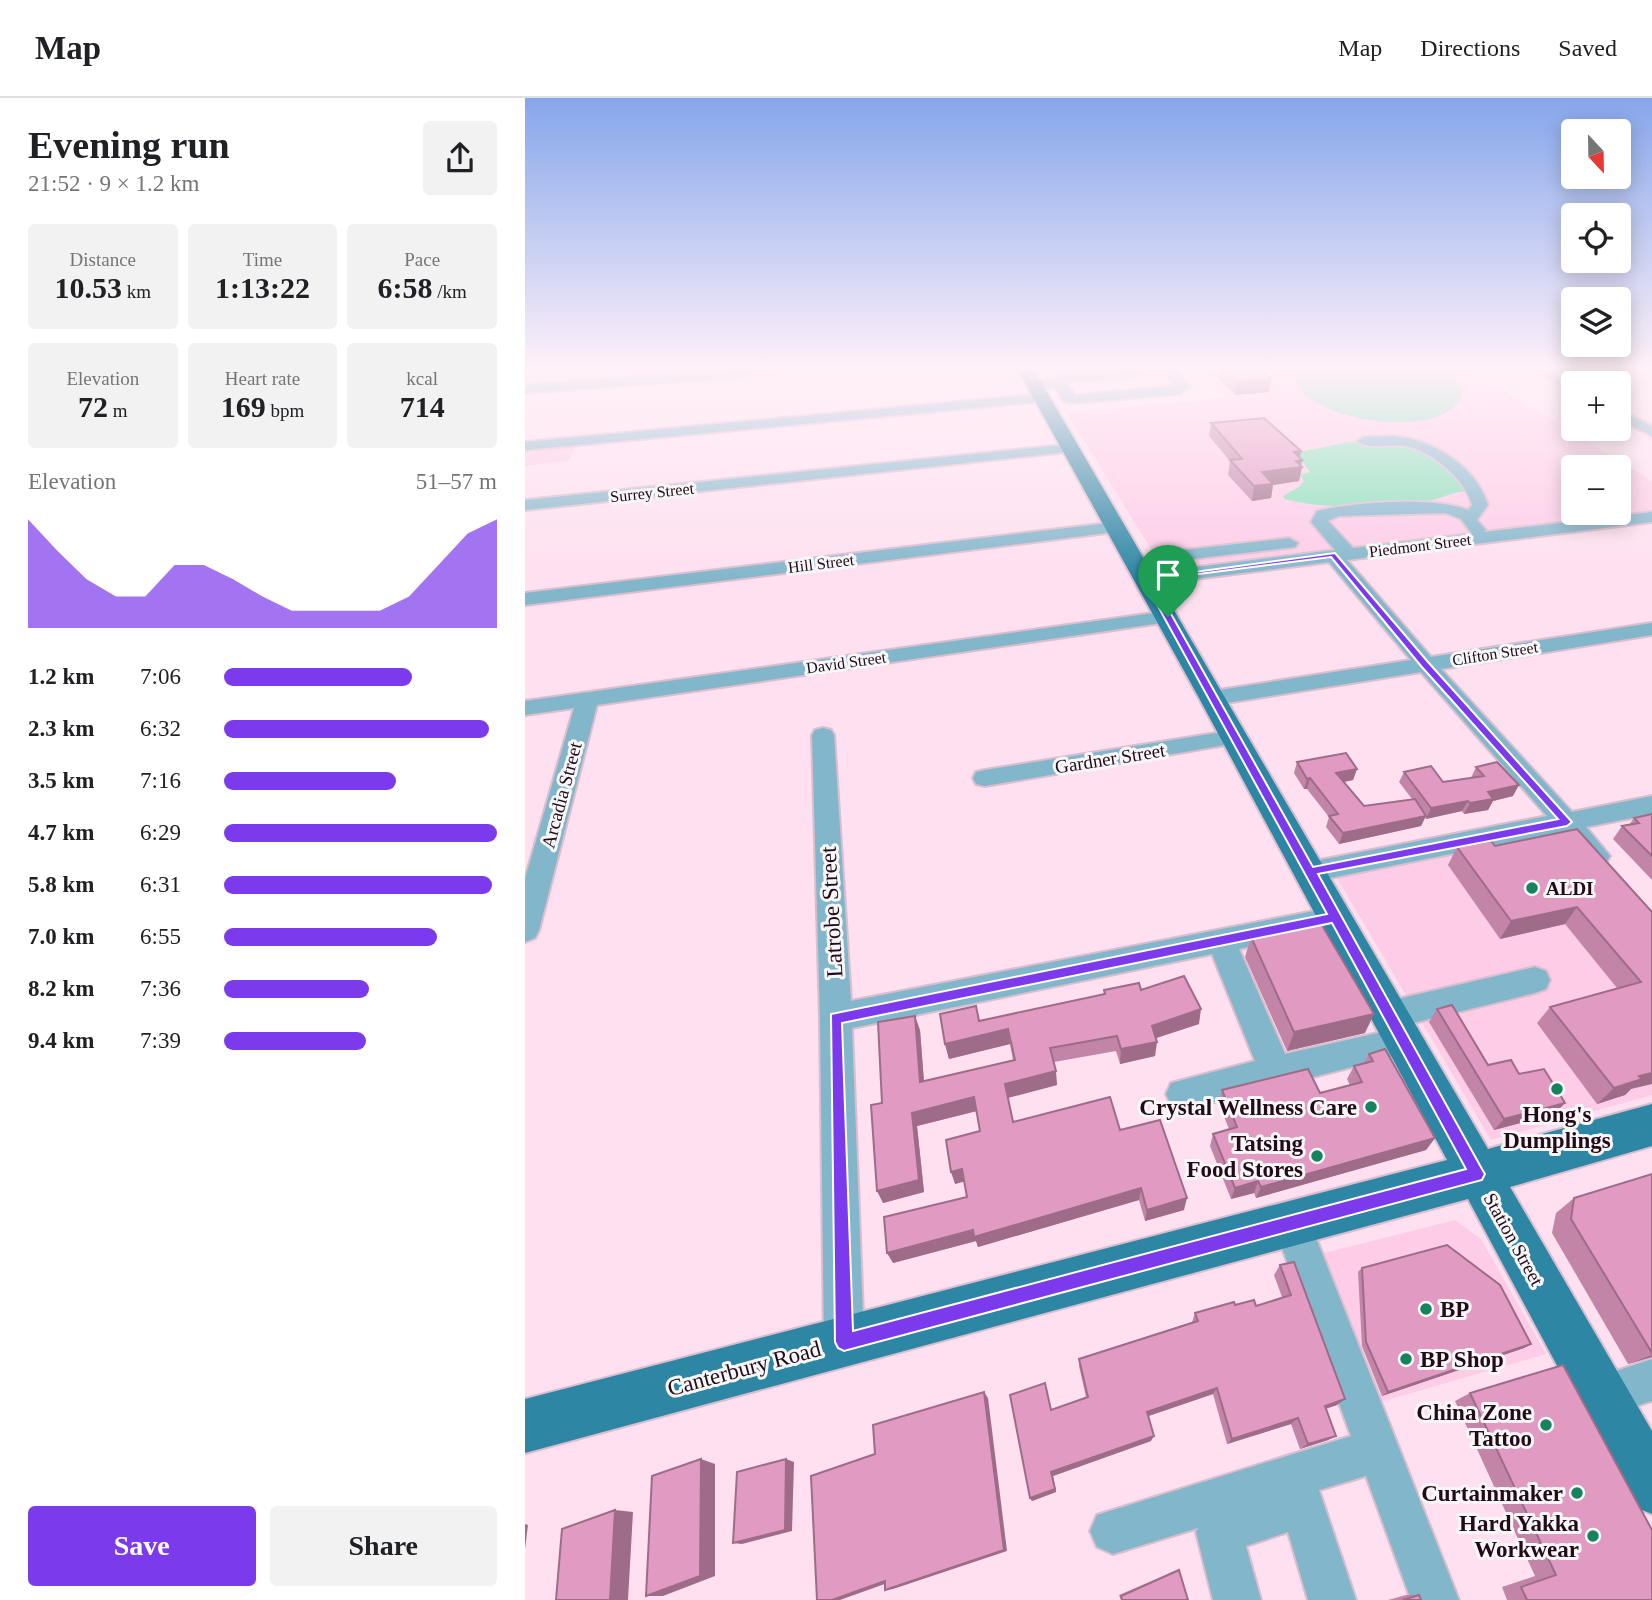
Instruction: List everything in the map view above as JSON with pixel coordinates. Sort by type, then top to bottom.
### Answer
[{"type":"main road","name":"Station Street","points":[[1068,440],[1652,1486]]},
{"type":"main road","name":"Canterbury Road","points":[[525,1426],[1477,1174],[1652,1125]]},
{"type":"street","points":[[525,446],[574,440]]},
{"type":"street","points":[[1364,441],[1406,442],[1419,446],[1436,456],[1476,491],[1480,505],[1466,516],[1383,519],[1369,516],[1359,510],[1332,512],[1321,517],[1319,522],[1425,664],[1609,870]]},
{"type":"street","name":"Surrey Street","points":[[525,505],[1072,449]]},
{"type":"street","points":[[1466,516],[1485,537]]},
{"type":"street","name":"Piedmont Street","points":[[1147,579],[1338,548],[1648,521]]},
{"type":"street","name":"Hill Street","points":[[525,599],[1117,527]]},
{"type":"street","points":[[1183,555],[1338,548]]},
{"type":"street","name":"David Street","points":[[525,708],[1168,617]]},
{"type":"street","name":"Clifton Street","points":[[1213,698],[1652,629]]},
{"type":"street","name":"Arcadia Street","points":[[525,930],[587,699]]},
{"type":"street","name":"Latrobe Street","points":[[823,735],[835,1018],[844,1342]]},
{"type":"street","name":"Gardner Street","points":[[985,778],[1235,737]]},
{"type":"street","points":[[1310,872],[1652,805]]},
{"type":"street","points":[[835,1018],[1335,918]]},
{"type":"street","points":[[1221,940],[1276,1072]]},
{"type":"street","points":[[1183,1094],[1276,1072],[1535,980]]},
{"type":"street","points":[[1292,1223],[1435,1600]]},
{"type":"street","points":[[1602,1396],[1652,1380]]},
{"type":"street","points":[[1237,1600],[1219,1532],[1250,1505],[1378,1450]]},
{"type":"street","points":[[1113,1531],[1250,1505],[1302,1505],[1332,1600]]},
{"type":"shaded area","points":[[1084,440],[1561,440],[1586,441],[1609,455],[1561,455],[1561,522],[1174,567],[1159,562]]},
{"type":"shaded area","points":[[575,446],[569,461],[525,466],[525,451]]},
{"type":"shaded area","points":[[1631,468],[1652,481],[1652,511],[1631,513]]},
{"type":"shaded area","points":[[1565,833],[1652,935],[1652,1095],[1491,1140],[1336,876]]},
{"type":"shaded area","name":"BP","points":[[1455,1220],[1481,1239],[1546,1354],[1370,1405],[1309,1257]]},
{"type":"green space","points":[[1349,442],[1406,446],[1426,453],[1456,474],[1471,491],[1428,501],[1375,505],[1318,505],[1285,499],[1283,496],[1304,481],[1300,475],[1310,472],[1295,453]]},
{"type":"building","points":[[1226,440],[1289,440],[1301,451],[1294,452],[1302,460],[1296,461],[1302,467],[1262,472],[1273,484],[1254,486],[1230,460],[1242,459]]},
{"type":"building","points":[[1346,753],[1357,769],[1336,773],[1364,806],[1415,799],[1426,816],[1343,833],[1329,816],[1338,814],[1310,778],[1307,779],[1297,762]]},
{"type":"building","points":[[1497,762],[1519,785],[1488,792],[1493,799],[1431,808],[1404,772],[1431,766],[1443,782],[1484,776],[1476,767]]},
{"type":"building","points":[[1652,814],[1652,856],[1622,826],[1639,823],[1634,818]]},
{"type":"building","points":[[1577,829],[1652,912],[1652,1073],[1614,1088],[1550,1007],[1641,982],[1577,907],[1511,921],[1457,847],[1491,841],[1495,846]]},
{"type":"building","points":[[1319,920],[1374,1014],[1294,1032],[1251,937]]},
{"type":"building","points":[[1184,976],[1201,1009],[1152,1026],[1157,1042],[1121,1049],[1117,1036],[1050,1048],[1056,1071],[1005,1084],[1013,1122],[1110,1097],[1120,1130],[1160,1120],[1187,1198],[1147,1210],[1141,1188],[974,1237],[973,1230],[887,1253],[884,1217],[967,1197],[962,1169],[951,1172],[946,1140],[980,1131],[974,1097],[912,1113],[919,1180],[877,1191],[871,1105],[882,1103],[878,1022],[915,1016],[920,1082],[1015,1060],[1008,1029],[945,1044],[940,1014],[976,1006],[979,1021],[1105,994],[1104,990],[1139,983],[1141,990]]},
{"type":"building","points":[[1452,1005],[1488,1065],[1511,1060],[1519,1074],[1544,1069],[1565,1103],[1504,1119],[1437,1009]]},
{"type":"building","points":[[1385,1049],[1435,1138],[1261,1187],[1258,1181],[1235,1188],[1213,1134],[1237,1127],[1222,1090],[1308,1069],[1320,1093],[1362,1082],[1354,1066],[1373,1061],[1369,1054]]},
{"type":"building","points":[[1652,1174],[1652,1353],[1571,1219],[1574,1198]]},
{"type":"building","name":"BP","points":[[1447,1245],[1500,1285],[1531,1344],[1388,1392],[1366,1342],[1362,1268]]},
{"type":"building","points":[[1294,1262],[1345,1399],[1325,1406],[1336,1436],[1308,1444],[1298,1418],[1232,1439],[1217,1388],[1147,1412],[1154,1436],[1051,1472],[1055,1489],[1030,1498],[1010,1395],[1045,1383],[1051,1410],[1088,1397],[1079,1359],[1198,1321],[1195,1313],[1234,1302],[1235,1305],[1254,1300],[1256,1306],[1291,1295],[1280,1265]]},
{"type":"building","points":[[1563,1365],[1652,1530],[1652,1600],[1527,1600],[1521,1587],[1556,1575],[1470,1393]]},
{"type":"building","points":[[984,1392],[1004,1550],[885,1590],[885,1581],[832,1600],[817,1600],[811,1476],[875,1454],[873,1425]]},
{"type":"building","points":[[701,1459],[700,1576],[646,1596],[652,1476]]},
{"type":"building","points":[[786,1459],[785,1530],[733,1543],[737,1472]]},
{"type":"building","points":[[615,1510],[610,1600],[556,1600],[562,1529]]},
{"type":"building","points":[[1179,1570],[1188,1600],[1122,1600],[1121,1596]]},
{"type":"building","points":[[1419,1595],[1421,1600],[1403,1600]]},
{"type":"place","name":"ALDI","points":[[1532,888]]},
{"type":"place","name":"Hong's Dumplings","points":[[1557,1089]]},
{"type":"place","name":"Crystal Wellness Care","points":[[1371,1107]]},
{"type":"place","name":"Tatsing Food Stores","points":[[1317,1156]]},
{"type":"place","name":"BP","points":[[1426,1309]]},
{"type":"place","name":"BP Shop","points":[[1406,1359]]},
{"type":"place","name":"China Zone Tattoo","points":[[1546,1425]]},
{"type":"place","name":"Curtainmaker","points":[[1577,1493]]},
{"type":"place","name":"Hard Yakka Workwear","points":[[1593,1536]]},
{"type":"route","points":[[1333,555],[1425,664],[1567,822],[1310,872],[1477,1174],[844,1342],[835,1018],[1335,918],[1168,617],[1147,579],[1333,555]]}]
